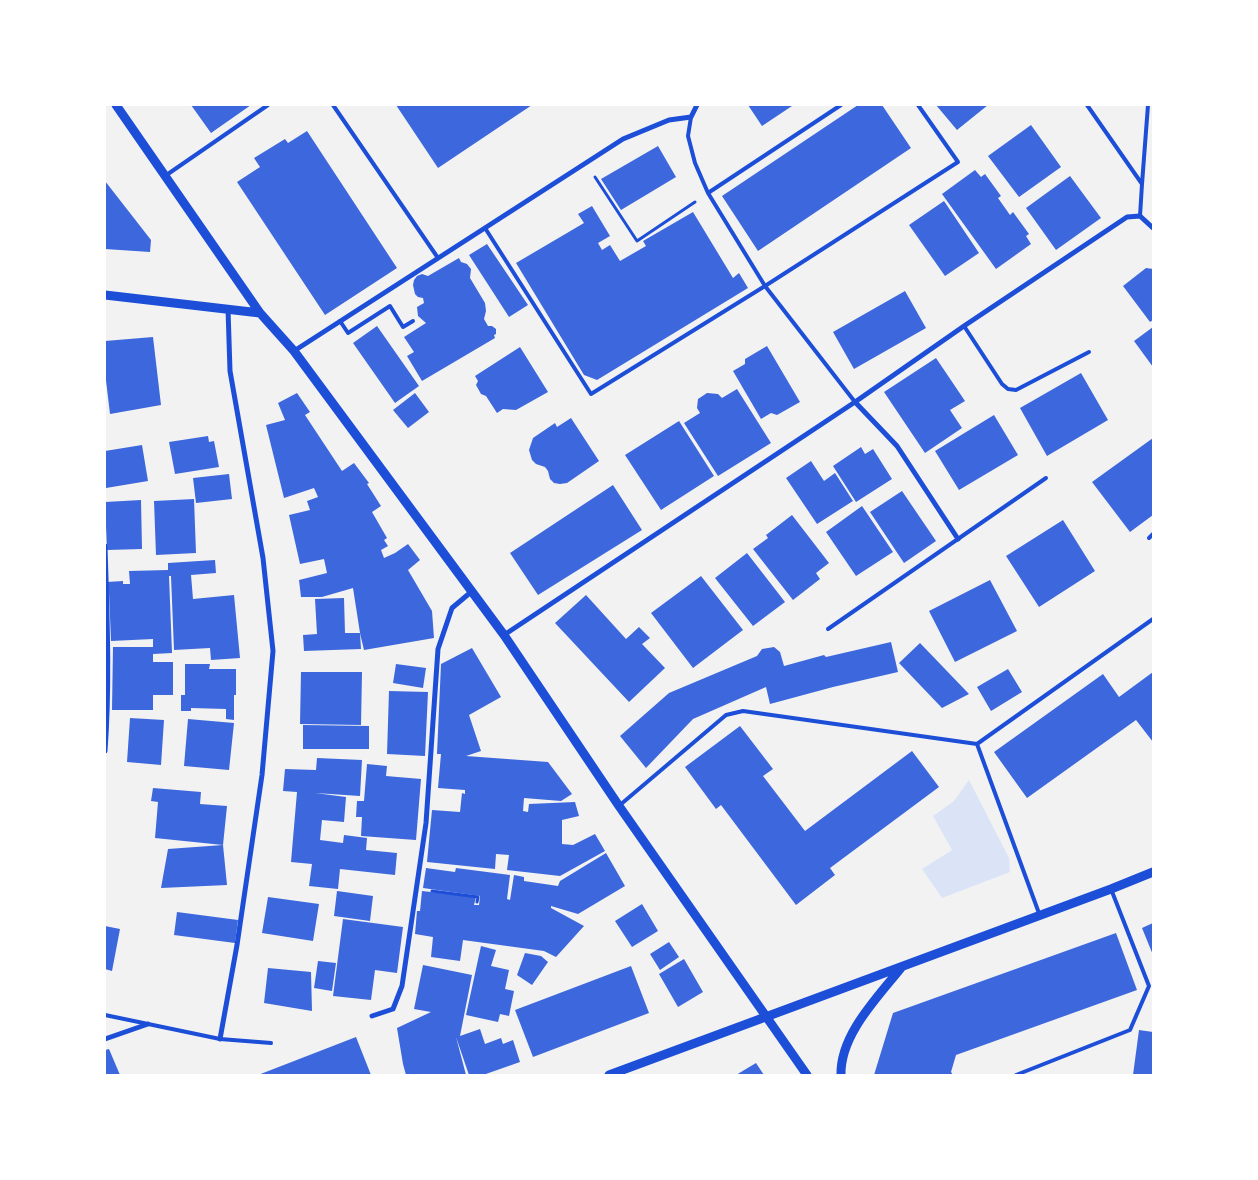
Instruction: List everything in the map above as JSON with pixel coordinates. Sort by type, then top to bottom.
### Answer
[{"type":"street","points":[[116,105],[260,313],[294,351],[504,635],[619,806],[807,1075]]},
{"type":"street","points":[[294,351],[624,139],[669,120],[691,117],[697,105]]},
{"type":"street","points":[[504,635],[855,402],[1126,217],[1140,216],[1153,228]]},
{"type":"street","points":[[105,295],[260,313]]},
{"type":"street","points":[[220,1039],[237,945],[262,775],[273,651],[263,558],[230,371],[228,309]]},
{"type":"street","points":[[855,402],[897,446],[958,539]]},
{"type":"street","points":[[105,546],[108,617],[105,751]]},
{"type":"street","points":[[372,1016],[393,1009],[402,986],[426,823],[438,649],[452,608],[471,592]]},
{"type":"street","points":[[609,1075],[1040,916],[1153,872]]},
{"type":"street","points":[[841,1075],[847,1043],[861,1018],[902,967]]},
{"type":"street","points":[[105,1039],[148,1024]]},
{"type":"lane","points":[[165,176],[268,105]]},
{"type":"lane","points":[[333,105],[438,258]]},
{"type":"lane","points":[[708,194],[842,105]]},
{"type":"lane","points":[[485,228],[591,394],[766,286],[958,162],[918,105]]},
{"type":"lane","points":[[1087,105],[1142,184]]},
{"type":"lane","points":[[1140,216],[1148,105]]},
{"type":"lane","points":[[691,117],[688,136],[694,163],[708,194],[766,286],[855,402]]},
{"type":"lane","points":[[340,321],[348,333],[390,306],[403,327],[413,321]]},
{"type":"lane","points":[[964,326],[1002,384],[1008,389],[1016,390],[1089,352]]},
{"type":"lane","points":[[828,629],[1046,478]]},
{"type":"lane","points":[[1149,538],[1153,534]]},
{"type":"lane","points":[[619,806],[726,715],[743,711],[977,744],[1153,619]]},
{"type":"lane","points":[[977,744],[1040,916]]},
{"type":"lane","points":[[1016,1075],[1130,1030],[1149,986],[1111,889]]},
{"type":"lane","points":[[105,1015],[220,1039],[271,1043]]},
{"type":"path","points":[[585,163],[637,241],[708,194]]},
{"type":"path","points":[[417,889],[478,897],[477,902]]},
{"type":"shaded area","points":[[969,780],[1009,858],[1010,872],[942,898],[922,869],[952,850],[933,816],[954,801]]},
{"type":"building","points":[[191,105],[251,105],[211,133]]},
{"type":"building","points":[[396,105],[532,105],[438,168]]},
{"type":"building","points":[[748,105],[791,105],[792,106],[762,126]]},
{"type":"building","points":[[858,105],[882,105],[911,148],[758,251],[722,196]]},
{"type":"building","points":[[936,105],[988,105],[957,130]]},
{"type":"building","points":[[1031,125],[1061,167],[1019,197],[988,156]]},
{"type":"building","points":[[307,131],[397,268],[325,315],[237,182],[260,167],[254,158],[285,139],[288,143]]},
{"type":"building","points":[[658,146],[676,177],[621,210],[601,179]]},
{"type":"building","points":[[975,170],[981,177],[985,174],[1001,196],[998,198],[1010,215],[1013,212],[1029,234],[1026,236],[1031,244],[996,269],[942,194]]},
{"type":"building","points":[[1070,176],[1101,218],[1056,250],[1026,208]]},
{"type":"building","points":[[105,181],[151,240],[150,252],[105,249]]},
{"type":"building","points":[[944,201],[979,253],[945,276],[909,225]]},
{"type":"building","points":[[592,206],[610,236],[598,243],[602,250],[610,245],[620,261],[646,246],[643,241],[693,212],[733,278],[739,273],[748,288],[597,380],[584,375],[516,263],[584,223],[578,214]]},
{"type":"building","points":[[487,244],[528,305],[509,317],[469,255]]},
{"type":"building","points":[[459,258],[461,262],[467,264],[471,269],[470,278],[485,303],[484,319],[488,326],[496,329],[495,338],[422,381],[407,356],[414,352],[404,337],[426,323],[418,316],[417,307],[424,303],[423,298],[415,294],[414,280],[422,274],[428,276]]},
{"type":"building","points":[[1146,268],[1153,269],[1153,320],[1150,322],[1123,286]]},
{"type":"building","points":[[905,291],[926,328],[854,369],[833,332]]},
{"type":"building","points":[[377,326],[419,386],[395,403],[353,343]]},
{"type":"building","points":[[1153,327],[1153,367],[1134,341]]},
{"type":"building","points":[[153,337],[161,405],[110,414],[105,372],[105,341]]},
{"type":"building","points":[[767,346],[800,402],[777,415],[771,413],[761,419],[733,371],[745,364],[745,359]]},
{"type":"building","points":[[520,347],[548,392],[516,410],[503,409],[497,413],[486,396],[481,394],[476,385],[478,381],[475,376]]},
{"type":"building","points":[[936,358],[965,401],[950,410],[962,428],[925,453],[884,392]]},
{"type":"building","points":[[1081,373],[1108,420],[1047,456],[1020,408]]},
{"type":"building","points":[[737,389],[771,443],[718,476],[684,423],[700,413],[697,408],[698,399],[707,393],[718,394],[722,398]]},
{"type":"building","points":[[297,393],[310,412],[305,415],[342,471],[354,463],[369,483],[367,484],[381,506],[372,512],[387,538],[384,540],[388,546],[381,550],[384,558],[408,544],[420,560],[408,570],[432,611],[434,638],[364,650],[353,588],[322,597],[301,597],[299,580],[327,573],[324,559],[300,564],[289,515],[310,510],[307,501],[318,497],[314,488],[284,498],[266,425],[285,420],[278,403]]},
{"type":"building","points":[[415,393],[429,412],[408,428],[393,410]]},
{"type":"building","points":[[994,415],[1018,455],[959,490],[935,451]]},
{"type":"building","points":[[571,418],[599,461],[567,483],[554,483],[550,479],[545,467],[536,464],[532,460],[529,450],[533,438],[555,423],[557,427]]},
{"type":"building","points":[[679,421],[714,476],[661,510],[625,455]]},
{"type":"building","points":[[208,436],[209,442],[214,441],[219,467],[175,474],[169,442]]},
{"type":"building","points":[[1153,438],[1153,515],[1130,532],[1092,482]]},
{"type":"building","points":[[142,445],[148,481],[106,488],[105,451]]},
{"type":"building","points":[[861,447],[865,454],[873,449],[892,479],[856,502],[833,466]]},
{"type":"building","points":[[811,461],[824,481],[835,473],[853,501],[817,524],[786,478]]},
{"type":"building","points":[[229,474],[232,499],[196,503],[193,478]]},
{"type":"building","points":[[613,485],[642,530],[538,595],[510,553]]},
{"type":"building","points":[[902,491],[936,541],[904,563],[870,512]]},
{"type":"building","points":[[194,499],[196,553],[156,555],[154,501]]},
{"type":"building","points":[[141,500],[142,549],[107,550],[105,502]]},
{"type":"building","points":[[862,506],[893,552],[856,576],[826,532]]},
{"type":"building","points":[[792,515],[829,563],[816,573],[820,579],[793,600],[753,549],[768,538],[766,535]]},
{"type":"building","points":[[1063,520],[1095,571],[1039,607],[1006,556]]},
{"type":"building","points":[[747,553],[785,602],[753,626],[715,578]]},
{"type":"building","points":[[215,560],[216,573],[191,575],[193,599],[234,595],[240,658],[211,660],[210,648],[174,650],[171,576],[169,576],[172,653],[153,654],[153,662],[173,662],[173,695],[153,695],[153,710],[112,710],[113,647],[153,647],[153,639],[111,641],[107,582],[123,581],[123,584],[130,584],[129,571],[168,570],[168,563]]},
{"type":"building","points":[[701,576],[743,630],[693,668],[651,613]]},
{"type":"building","points":[[990,580],[1017,631],[955,662],[929,611]]},
{"type":"building","points":[[586,595],[626,639],[639,627],[650,638],[642,644],[665,668],[629,702],[555,623]]},
{"type":"building","points":[[344,598],[345,633],[360,633],[361,649],[304,651],[303,635],[317,634],[315,599]]},
{"type":"building","points":[[891,642],[898,672],[770,704],[766,687],[693,719],[646,768],[620,736],[669,693],[757,656],[762,649],[774,647],[780,652],[784,666],[824,655],[826,657]]},
{"type":"building","points":[[920,643],[969,694],[942,708],[899,663]]},
{"type":"building","points":[[472,648],[501,697],[469,715],[481,751],[466,756],[548,762],[572,794],[561,801],[524,798],[523,811],[528,812],[529,804],[575,802],[579,816],[562,820],[562,844],[573,845],[595,834],[605,851],[560,876],[507,870],[509,855],[496,854],[495,869],[427,862],[432,810],[460,812],[462,793],[465,794],[465,790],[438,788],[441,754],[437,754],[441,664]]},
{"type":"building","points":[[185,664],[210,664],[209,669],[236,669],[234,720],[226,719],[226,709],[191,708],[191,711],[181,711],[181,695],[185,695]]},
{"type":"building","points":[[396,664],[426,668],[423,688],[393,683]]},
{"type":"building","points":[[1008,669],[1022,692],[991,711],[977,687]]},
{"type":"building","points":[[301,672],[362,672],[361,725],[300,724]]},
{"type":"building","points":[[1153,672],[1153,742],[1136,720],[1027,798],[994,752],[1103,674],[1119,697]]},
{"type":"building","points":[[389,691],[428,692],[425,756],[387,754]]},
{"type":"building","points":[[130,718],[164,720],[161,765],[127,762]]},
{"type":"building","points":[[188,719],[234,723],[229,770],[184,766]]},
{"type":"building","points":[[303,725],[369,726],[369,749],[303,749]]},
{"type":"building","points":[[740,726],[773,769],[763,776],[805,831],[912,751],[939,787],[830,868],[835,875],[796,905],[721,805],[716,809],[685,767]]},
{"type":"building","points":[[317,758],[362,760],[360,796],[315,793],[346,797],[344,822],[322,820],[320,840],[343,843],[344,835],[367,838],[366,850],[397,853],[395,875],[340,869],[338,889],[309,886],[312,864],[291,862],[297,792],[283,791],[285,769],[316,770]]},
{"type":"building","points":[[367,764],[387,766],[386,776],[421,779],[416,840],[361,836],[362,817],[356,817],[357,801],[364,801]]},
{"type":"building","points":[[153,788],[201,792],[200,804],[227,806],[223,845],[155,838],[158,802],[151,801]]},
{"type":"building","points":[[223,845],[227,885],[161,888],[168,849]]},
{"type":"building","points":[[606,853],[625,886],[578,914],[551,906],[551,908],[584,926],[556,957],[544,951],[463,940],[460,961],[431,957],[433,937],[415,934],[417,911],[420,911],[422,891],[476,897],[474,905],[479,905],[480,896],[423,888],[426,868],[455,872],[456,868],[510,875],[507,899],[510,900],[514,875],[524,877],[524,881],[558,886],[560,881]]},
{"type":"building","points":[[337,891],[373,896],[370,921],[334,916]]},
{"type":"building","points":[[268,897],[319,904],[313,941],[262,933]]},
{"type":"building","points":[[642,904],[658,931],[632,947],[615,921]]},
{"type":"building","points":[[177,912],[238,920],[235,943],[174,935]]},
{"type":"building","points":[[343,919],[403,927],[397,973],[375,970],[371,1000],[333,996]]},
{"type":"building","points":[[1153,923],[1153,955],[1142,928]]},
{"type":"building","points":[[105,926],[120,929],[112,971],[105,969]]},
{"type":"building","points":[[1116,933],[1137,990],[956,1055],[951,1072],[953,1075],[874,1075],[893,1013]]},
{"type":"building","points":[[669,942],[679,957],[660,970],[650,954]]},
{"type":"building","points":[[481,946],[496,950],[491,966],[509,970],[505,989],[514,991],[509,1016],[500,1014],[498,1022],[466,1015]]},
{"type":"building","points":[[525,953],[541,956],[548,962],[532,985],[517,975]]},
{"type":"building","points":[[684,959],[703,992],[678,1007],[659,974]]},
{"type":"building","points":[[318,961],[336,963],[332,991],[314,988]]},
{"type":"building","points":[[423,965],[472,975],[460,1036],[480,1029],[485,1044],[501,1038],[503,1044],[513,1040],[520,1062],[483,1075],[469,1075],[456,1037],[466,1075],[406,1075],[397,1028],[431,1012],[414,1009]]},
{"type":"building","points":[[631,966],[649,1013],[533,1057],[515,1010]]},
{"type":"building","points":[[268,968],[311,972],[312,1011],[264,1003]]},
{"type":"building","points":[[1139,1030],[1153,1032],[1153,1075],[1133,1075]]},
{"type":"building","points":[[356,1037],[371,1075],[258,1075]]},
{"type":"building","points":[[109,1049],[120,1075],[105,1075],[105,1050]]},
{"type":"building","points":[[756,1063],[764,1075],[736,1075]]}]
